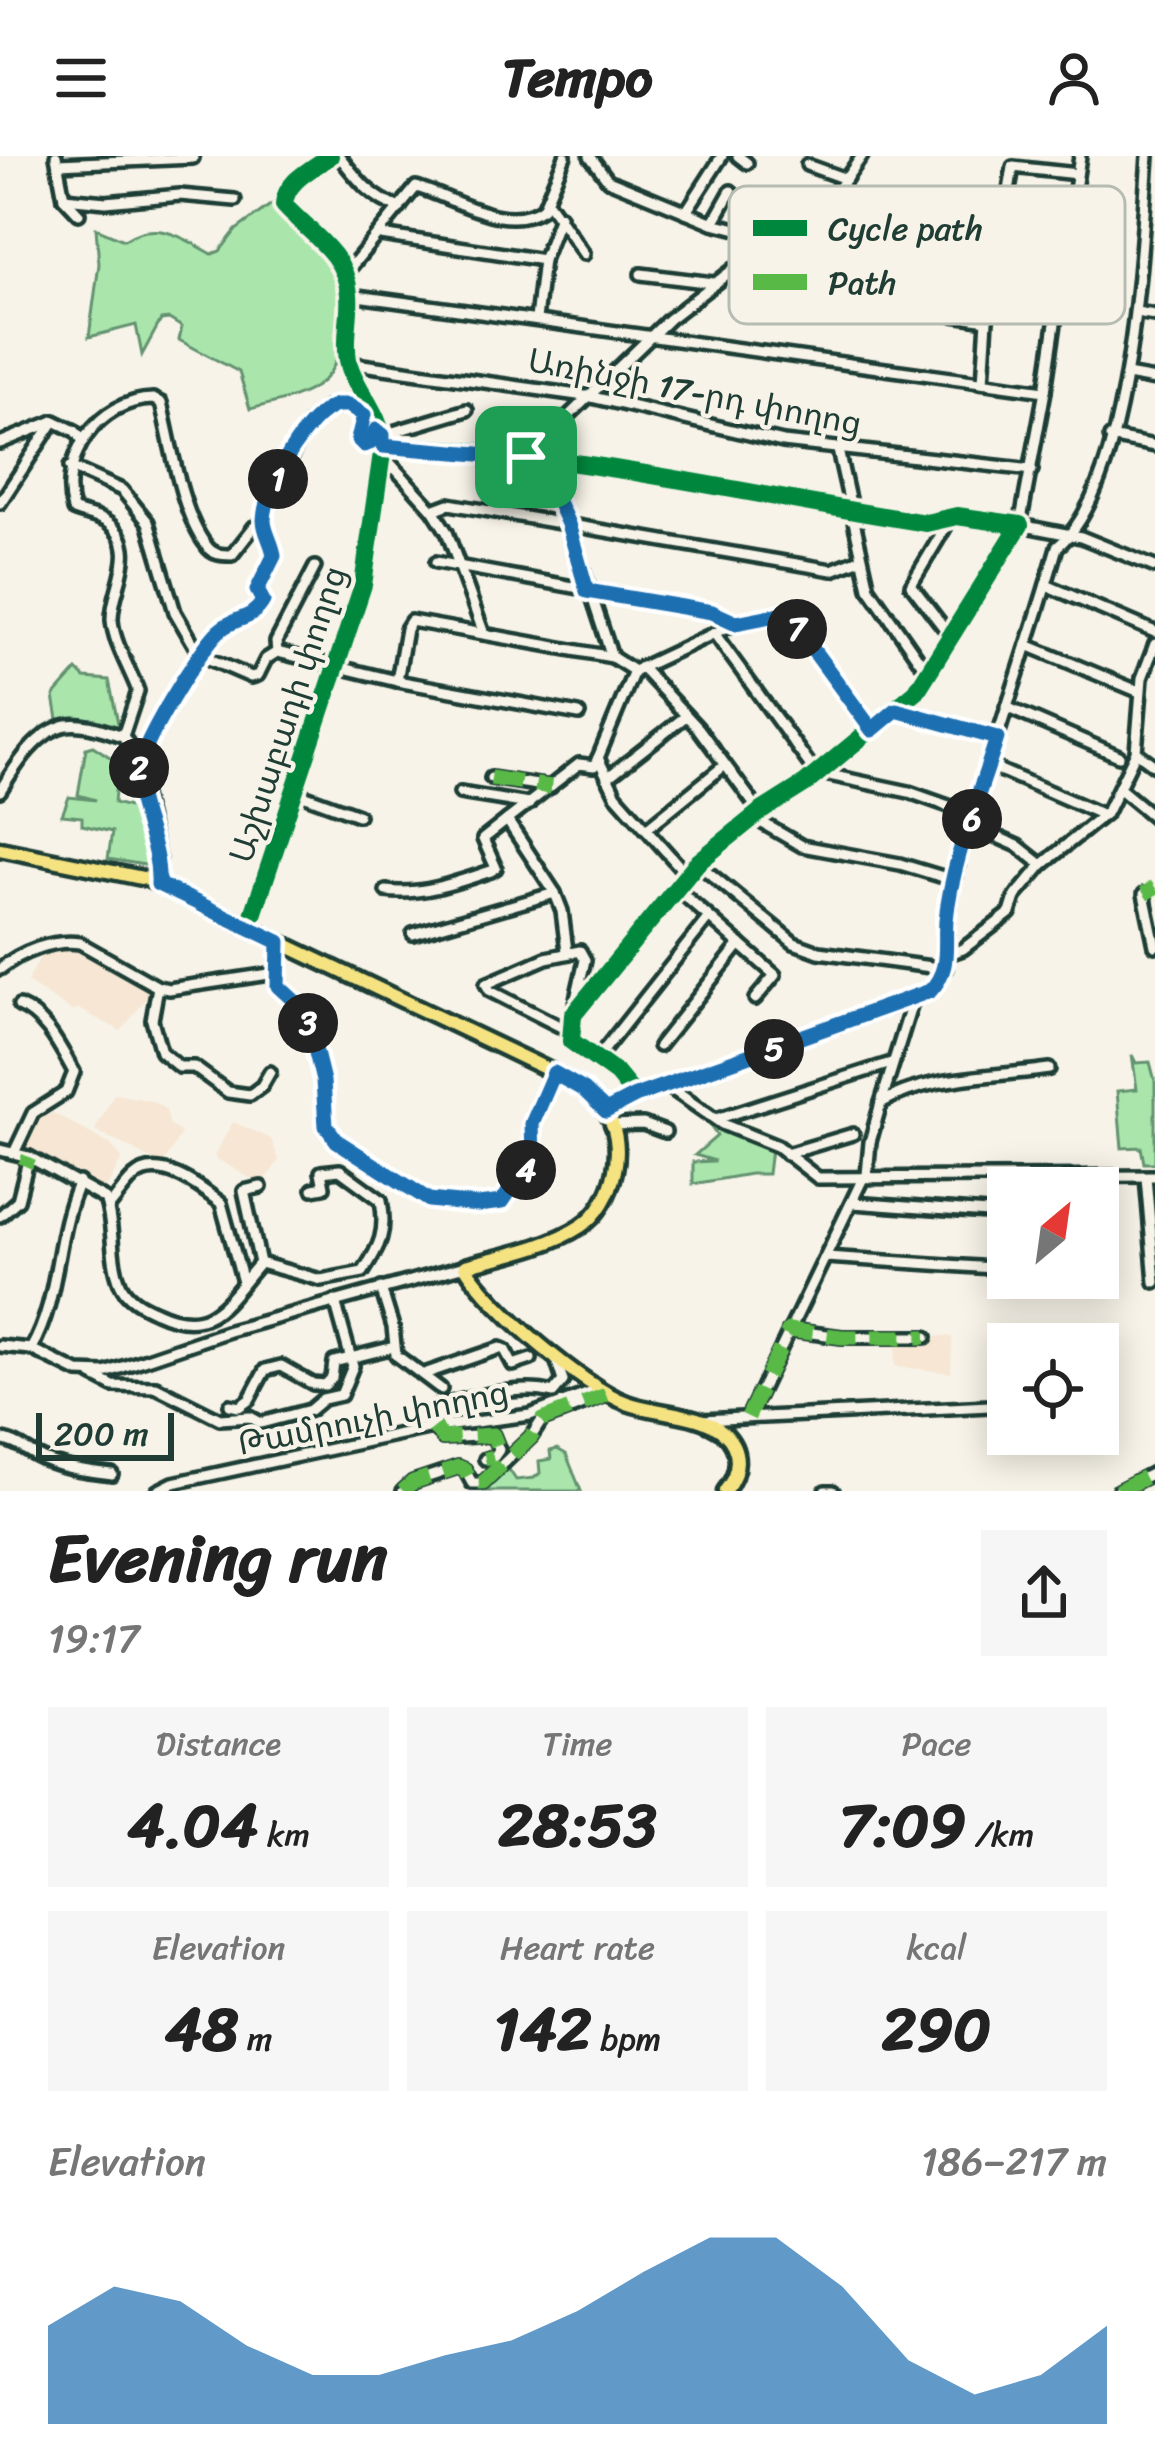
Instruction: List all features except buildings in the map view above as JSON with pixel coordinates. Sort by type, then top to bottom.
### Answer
[{"type":"main road","points":[[0,849],[158,884],[584,1090],[609,1118],[614,1177],[597,1214],[579,1228],[543,1243],[465,1266],[555,1356],[602,1393],[721,1430],[736,1451],[734,1478],[725,1491]]},
{"type":"street","points":[[330,156],[293,183],[284,205],[338,258],[346,273],[348,363],[383,445]]},
{"type":"street","points":[[339,156],[365,189],[400,208]]},
{"type":"street","points":[[346,273],[416,187],[500,215],[536,213],[547,201],[566,156]]},
{"type":"street","points":[[590,156],[608,180],[729,227]]},
{"type":"street","points":[[686,212],[722,156]]},
{"type":"street","points":[[838,186],[862,156]]},
{"type":"street","points":[[1075,186],[1080,156]]},
{"type":"street","points":[[609,1118],[635,1096],[914,999],[930,991],[946,969],[946,921],[953,880],[988,765],[1057,547],[1087,509],[1127,375],[1150,207],[1148,156]]},
{"type":"street","points":[[79,214],[64,198],[57,160],[193,158]]},
{"type":"street","points":[[807,165],[845,179]]},
{"type":"street","points":[[1010,186],[1013,167],[1077,174]]},
{"type":"street","points":[[64,198],[124,203],[180,195],[235,200]]},
{"type":"street","points":[[713,223],[729,195]]},
{"type":"street","points":[[547,201],[584,254]]},
{"type":"street","points":[[536,319],[543,260],[560,216]]},
{"type":"street","points":[[381,235],[543,260]]},
{"type":"street","points":[[1142,244],[1155,247]]},
{"type":"street","points":[[526,457],[652,334],[729,273]]},
{"type":"street","points":[[641,274],[715,284]]},
{"type":"street","points":[[350,295],[1046,391]]},
{"type":"street","points":[[1136,312],[1155,315]]},
{"type":"street","points":[[983,382],[987,324]]},
{"type":"street","points":[[573,1015],[697,863],[757,814],[806,783],[916,692],[1020,525],[1056,324]]},
{"type":"street","name":"Առինջի 17-րդ փողոց","points":[[348,363],[592,397],[752,436],[838,450],[1032,470]]},
{"type":"street","points":[[1127,375],[1155,380]]},
{"type":"street","points":[[123,736],[139,691],[113,630],[114,592],[124,571],[122,542],[104,520],[73,510],[67,483],[82,441],[119,407],[152,399],[160,403],[190,511],[206,547],[232,555],[254,527],[263,523]]},
{"type":"street","points":[[136,774],[153,732],[200,655],[222,628],[248,619],[263,601],[257,590],[274,556],[263,523],[268,500],[309,423],[326,408],[348,405],[362,412],[358,439],[364,445],[370,443],[376,430],[433,510],[447,532],[484,634]]},
{"type":"street","points":[[383,445],[467,410]]},
{"type":"street","points":[[0,443],[54,421],[75,431],[82,441]]},
{"type":"street","points":[[0,503],[54,421]]},
{"type":"street","points":[[1110,437],[1155,446]]},
{"type":"street","points":[[383,445],[526,457],[926,523],[952,517],[1020,525],[1071,535],[1155,567]]},
{"type":"street","name":"Աշխաբադի փողոց","points":[[249,927],[366,573],[383,445]]},
{"type":"street","points":[[838,450],[869,588],[928,673]]},
{"type":"street","points":[[539,459],[568,524],[612,657]]},
{"type":"street","points":[[70,466],[122,490],[148,522],[175,612],[200,655],[251,677],[277,652],[397,681],[579,714]]},
{"type":"street","points":[[433,510],[449,504],[832,570],[860,559]]},
{"type":"street","points":[[952,517],[910,585],[948,633],[954,633]]},
{"type":"street","points":[[436,562],[712,612],[736,623]]},
{"type":"street","points":[[277,652],[277,642],[314,567]]},
{"type":"street","points":[[1046,585],[1155,632]]},
{"type":"street","points":[[386,891],[400,893],[458,882],[496,868],[483,838],[579,764],[594,766],[637,669],[736,623],[791,612],[872,730]]},
{"type":"street","points":[[397,681],[411,621],[612,657],[637,669],[686,716],[757,814],[802,846],[900,864],[953,880]]},
{"type":"street","points":[[714,633],[815,772],[909,792],[972,820],[1042,865]]},
{"type":"street","points":[[946,955],[963,949],[1010,914],[1015,897],[1042,865],[1103,815],[1136,752],[1142,678],[1155,644]]},
{"type":"street","points":[[1027,645],[1140,692]]},
{"type":"street","points":[[1142,678],[1155,688]]},
{"type":"street","points":[[1006,707],[1119,756]]},
{"type":"street","points":[[896,710],[997,738]]},
{"type":"street","points":[[607,778],[686,716]]},
{"type":"street","points":[[131,721],[153,732]]},
{"type":"street","points":[[1,782],[30,748],[63,726],[79,725],[123,736],[131,748],[159,860],[158,884]]},
{"type":"street","points":[[1136,752],[1155,766]]},
{"type":"street","points":[[598,758],[607,778],[686,875]]},
{"type":"street","points":[[646,829],[725,765]]},
{"type":"street","points":[[988,765],[1103,815]]},
{"type":"street","points":[[490,778],[551,787]]},
{"type":"street","points":[[1120,789],[1155,818]]},
{"type":"street","points":[[295,792],[358,815]]},
{"type":"street","points":[[460,793],[529,804]]},
{"type":"street","points":[[507,820],[555,893],[568,952]]},
{"type":"street","points":[[697,863],[794,943],[819,952],[946,969]]},
{"type":"street","points":[[676,888],[775,975],[755,999]]},
{"type":"street","points":[[413,934],[555,893]]},
{"type":"street","points":[[1144,894],[1155,946]]},
{"type":"street","points":[[596,1060],[710,917]]},
{"type":"street","points":[[0,969],[47,945],[66,941],[80,943],[158,987],[170,989],[276,973]]},
{"type":"street","points":[[279,942],[278,986],[308,1020],[329,1132],[345,1148],[429,1200],[478,1205],[506,1200],[533,1157],[532,1124],[554,1073]]},
{"type":"street","points":[[659,1046],[740,944]]},
{"type":"street","points":[[571,1032],[490,991],[487,984],[580,951],[585,956],[573,1015],[574,1044],[617,1074],[635,1096]]},
{"type":"street","points":[[158,987],[153,1029],[161,1052],[172,1062],[180,1068],[191,1066],[228,1092],[250,1095],[269,1072]]},
{"type":"street","points":[[748,1417],[865,1176],[870,1142],[914,999]]},
{"type":"street","points":[[14,1153],[33,1113],[66,1092],[74,1072],[46,1026],[32,1011],[19,1006]]},
{"type":"street","points":[[716,1119],[892,1063]]},
{"type":"street","points":[[886,1100],[915,1088],[1048,1070]]},
{"type":"street","points":[[666,1085],[716,1119],[786,1154],[818,1178],[987,1180]]},
{"type":"street","points":[[609,1118],[664,1132]]},
{"type":"street","points":[[786,1154],[853,1135]]},
{"type":"street","points":[[0,1150],[29,1157],[100,1194],[109,1208],[115,1263],[125,1292],[163,1316],[197,1324],[225,1305],[260,1263]]},
{"type":"street","points":[[0,1216],[18,1200],[29,1157]]},
{"type":"street","points":[[260,1263],[321,1280],[363,1272],[382,1243],[380,1200],[340,1170],[321,1172],[324,1186],[313,1189]]},
{"type":"street","points":[[109,1208],[139,1174],[168,1171],[221,1203],[243,1282]]},
{"type":"street","points":[[1119,1179],[1150,1176],[1154,1282]]},
{"type":"street","points":[[31,1349],[48,1313],[65,1219],[79,1182]]},
{"type":"street","points":[[260,1263],[244,1191],[262,1187]]},
{"type":"street","points":[[853,1203],[987,1213]]},
{"type":"street","points":[[826,1257],[987,1268]]},
{"type":"street","points":[[92,1375],[465,1266]]},
{"type":"street","points":[[342,1277],[347,1298]]},
{"type":"street","points":[[382,1288],[395,1351],[441,1389]]},
{"type":"street","points":[[0,1346],[31,1349],[113,1386],[157,1387],[220,1419],[250,1417],[261,1423],[310,1411],[323,1399],[341,1395],[353,1366],[335,1301]]},
{"type":"street","points":[[197,1324],[202,1341]]},
{"type":"street","points":[[789,1330],[842,1337],[926,1336]]},
{"type":"street","points":[[424,1374],[500,1348],[513,1365],[531,1360]]},
{"type":"street","points":[[230,1406],[249,1400],[265,1370],[281,1366],[320,1385],[332,1378],[334,1362],[395,1351]]},
{"type":"street","points":[[424,1418],[423,1412],[464,1397],[534,1389],[553,1393],[563,1381],[555,1356]]},
{"type":"street","points":[[403,1491],[408,1484],[458,1467],[472,1483],[483,1483],[542,1420],[602,1393]]},
{"type":"street","name":"Թամրուչի փողոց","points":[[157,1491],[173,1483],[434,1427],[530,1415],[602,1393]]},
{"type":"street","points":[[699,1420],[987,1406]]},
{"type":"street","points":[[434,1427],[443,1438],[493,1436],[500,1450],[484,1459]]},
{"type":"street","points":[[0,1439],[66,1467],[112,1474]]},
{"type":"street","points":[[1118,1491],[1155,1472]]},
{"type":"shaded area","points":[[70,941],[154,988],[121,1031],[77,1008],[74,1012],[27,982],[43,952]]},
{"type":"shaded area","points":[[114,1094],[152,1101],[166,1110],[170,1126],[181,1133],[163,1165],[95,1130]]},
{"type":"shaded area","points":[[53,1113],[111,1145],[122,1159],[104,1192],[19,1144],[33,1116],[38,1119]]},
{"type":"shaded area","points":[[233,1122],[271,1139],[279,1160],[262,1185],[214,1157]]},
{"type":"shaded area","points":[[952,1337],[951,1373],[895,1366],[897,1339]]},
{"type":"green space","points":[[273,203],[321,245],[339,274],[341,340],[337,359],[319,384],[250,409],[239,372],[179,340],[182,327],[169,319],[161,320],[142,355],[136,325],[89,337],[99,264],[96,228],[124,240],[147,231],[169,233],[212,254]]},
{"type":"green space","points":[[77,670],[85,678],[109,680],[119,728],[59,725],[54,696]]},
{"type":"green space","points":[[93,746],[122,765],[125,774],[116,781],[114,803],[140,810],[153,853],[151,866],[108,859],[112,832],[82,825],[82,817],[62,815],[69,797],[96,800],[78,795],[86,748]]},
{"type":"green space","points":[[1132,1055],[1136,1063],[1150,1062],[1155,1081],[1155,1163],[1144,1163],[1141,1147],[1122,1148],[1117,1091],[1137,1089]]},
{"type":"green space","points":[[708,1123],[771,1149],[768,1174],[693,1184],[693,1162],[715,1161],[695,1155],[717,1136]]},
{"type":"green space","points":[[550,1451],[566,1454],[581,1491],[484,1491],[508,1468],[516,1480],[534,1478],[540,1473],[539,1461],[551,1459]]},
{"type":"marked path","points":[[491,778],[551,787]]},
{"type":"marked path","points":[[1144,894],[1155,887]]},
{"type":"marked path","points":[[25,1166],[29,1157]]},
{"type":"marked path","points":[[748,1417],[789,1330],[842,1337],[926,1337]]},
{"type":"marked path","points":[[403,1491],[413,1482],[458,1467],[472,1483],[483,1483],[542,1420],[606,1395]]},
{"type":"marked path","points":[[434,1427],[443,1438],[493,1435],[499,1450],[485,1459]]},
{"type":"marked path","points":[[1118,1491],[1155,1472]]},
{"type":"cycle path","points":[[249,927],[363,585],[383,446],[378,422],[348,360],[349,302],[341,267],[284,205],[294,182],[330,156]]},
{"type":"cycle path","points":[[383,446],[588,465],[926,523],[957,516],[1020,525],[916,692],[806,783],[760,812],[697,863],[573,1015],[571,1041],[617,1074],[635,1096]]},
{"type":"route","points":[[348,405],[362,412],[358,439],[366,446],[376,430],[383,435],[383,446],[526,457],[539,459],[568,524],[587,591],[712,612],[736,623],[786,613],[872,730],[896,710],[997,738],[953,880],[946,921],[946,969],[930,991],[854,1022],[635,1096],[606,1111],[584,1090],[554,1073],[532,1124],[533,1157],[504,1202],[437,1202],[345,1148],[329,1132],[308,1020],[278,986],[279,942],[158,884],[159,860],[136,774],[153,732],[200,655],[222,628],[248,619],[263,601],[257,590],[274,556],[263,523],[268,500],[309,423],[326,408],[348,405]]}]
